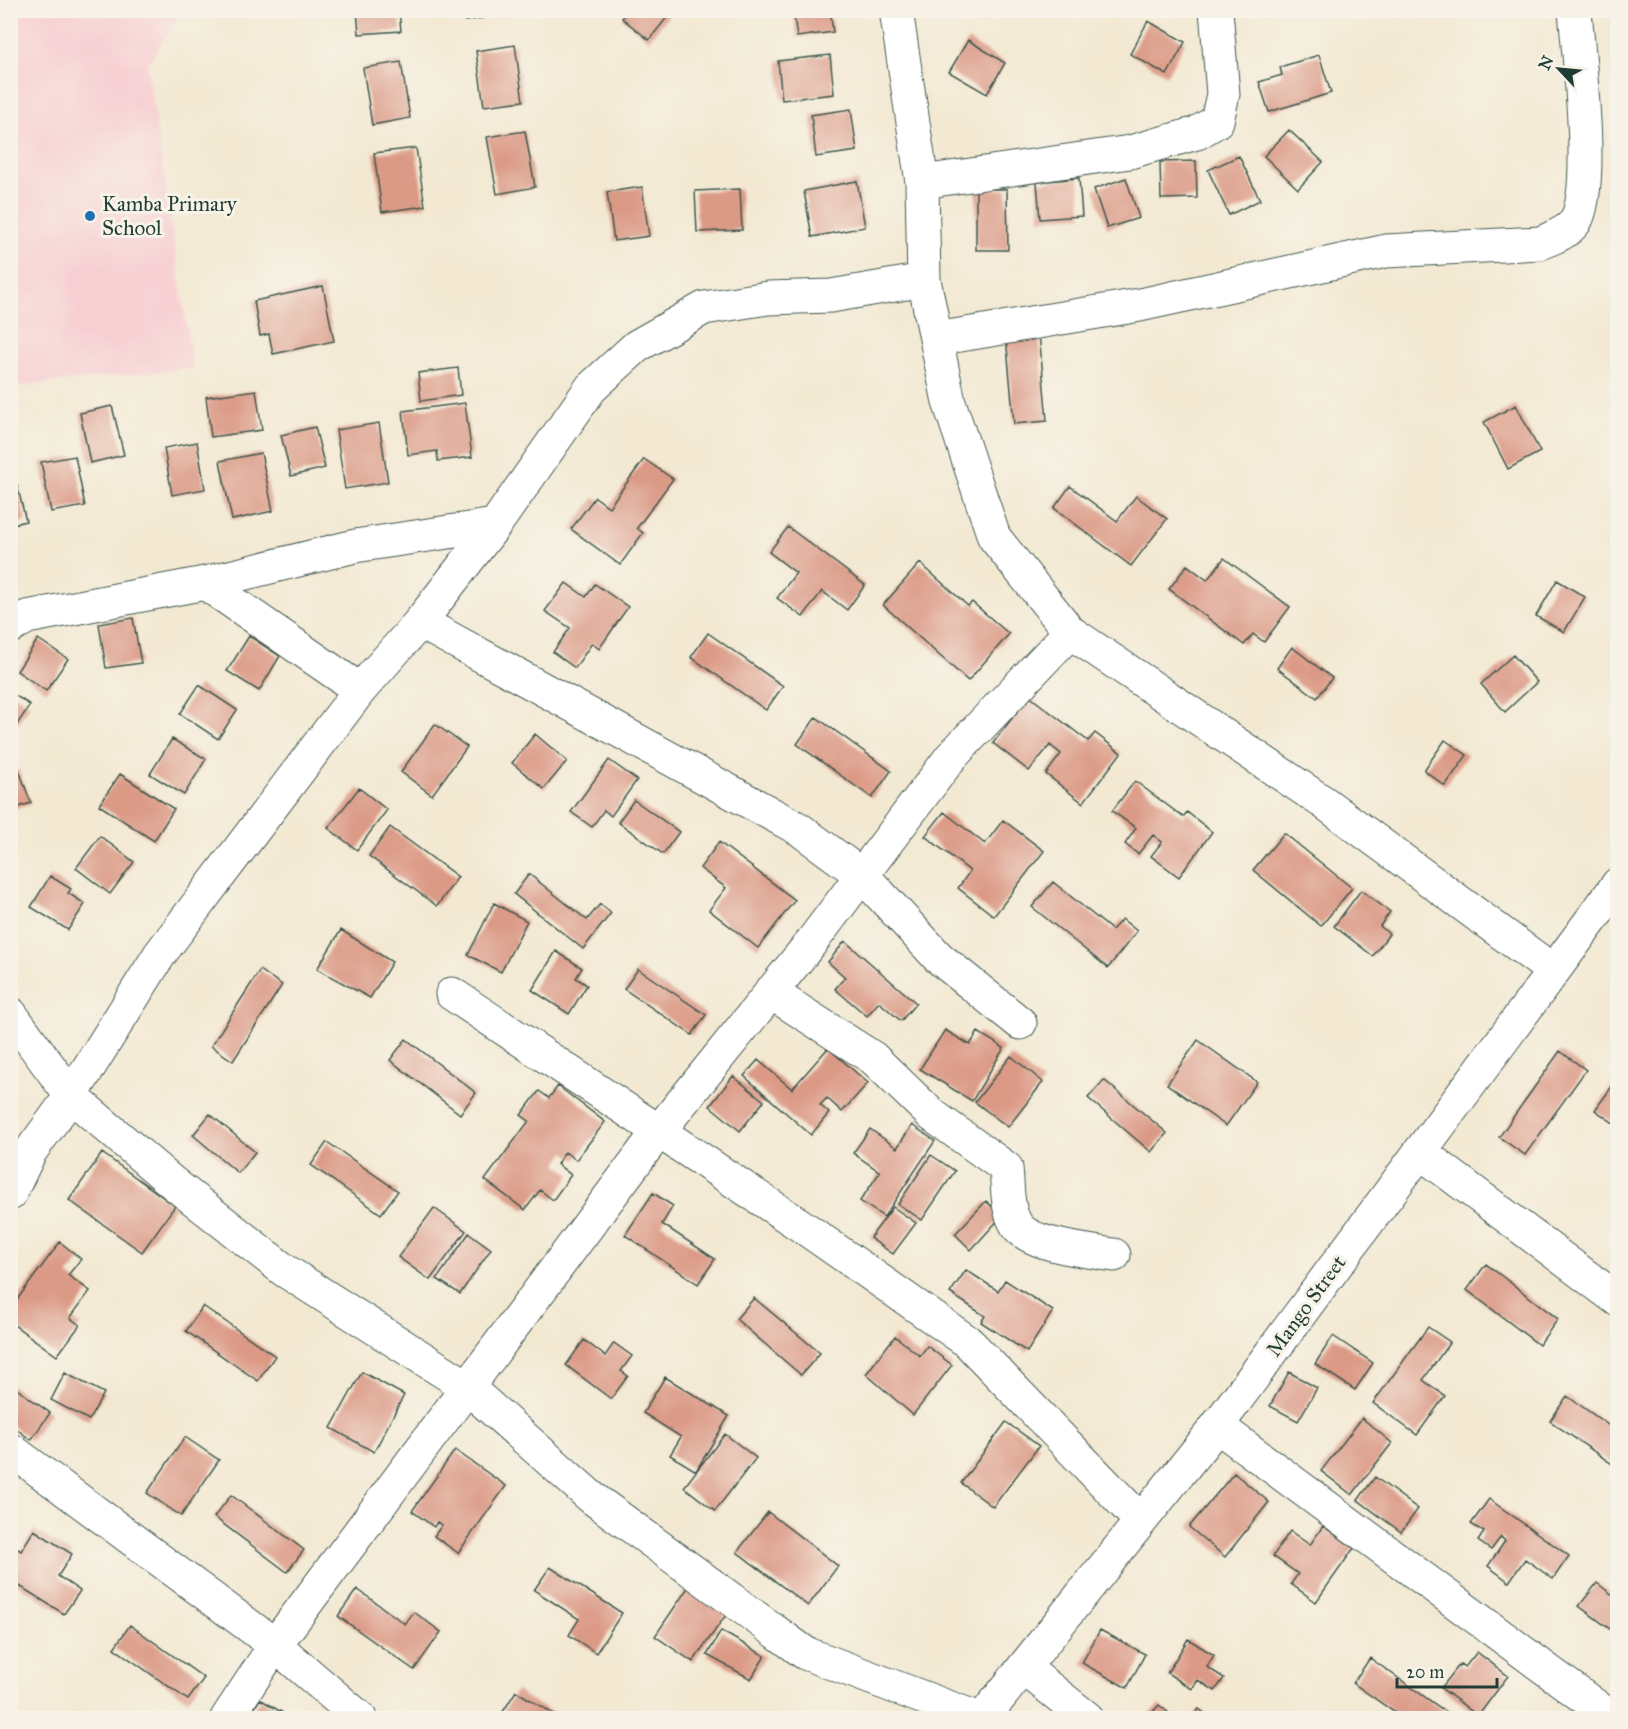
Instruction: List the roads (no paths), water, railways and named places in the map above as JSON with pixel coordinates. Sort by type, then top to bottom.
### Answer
[{"type":"street","points":[[896,10],[922,182],[924,280],[949,402],[994,537],[1070,632],[1326,804],[1552,970]]},
{"type":"street","points":[[922,182],[1130,152],[1197,133],[1217,121],[1223,94],[1216,10]]},
{"type":"street","points":[[936,339],[1140,305],[1386,251],[1540,243],[1562,234],[1575,221],[1584,191],[1575,10]]},
{"type":"street","points":[[10,1194],[20,1164],[72,1096],[160,954],[360,690],[420,622],[495,525],[591,388],[637,346],[704,308],[768,298],[831,296],[924,280]]},
{"type":"street","points":[[10,627],[27,617],[205,583],[355,546],[495,525]]},
{"type":"street","points":[[205,583],[360,690]]},
{"type":"street","points":[[420,622],[799,829],[862,876],[939,958],[1020,1023]]},
{"type":"street","points":[[227,1719],[275,1645],[466,1386],[658,1132],[862,876],[951,757],[1070,632]]},
{"type":"street","name":"Mango Street","points":[[983,1719],[1217,1426],[1617,884]]},
{"type":"street","points":[[770,992],[873,1058],[932,1115],[1006,1168],[1010,1209],[1019,1228],[1034,1237],[1060,1245],[1114,1255]]},
{"type":"street","points":[[452,994],[806,1229],[968,1342],[1140,1521]]},
{"type":"street","points":[[10,1013],[72,1096],[173,1184],[284,1270],[466,1386],[591,1497],[805,1653],[977,1719]]},
{"type":"street","points":[[1420,1152],[1617,1300]]},
{"type":"street","points":[[1217,1426],[1612,1719]]},
{"type":"street","points":[[10,1449],[275,1645],[360,1719]]},
{"type":"street","points":[[1024,1668],[1087,1719]]},
{"type":"place","name":"Kamba Primary School","points":[[90,216]]}]
